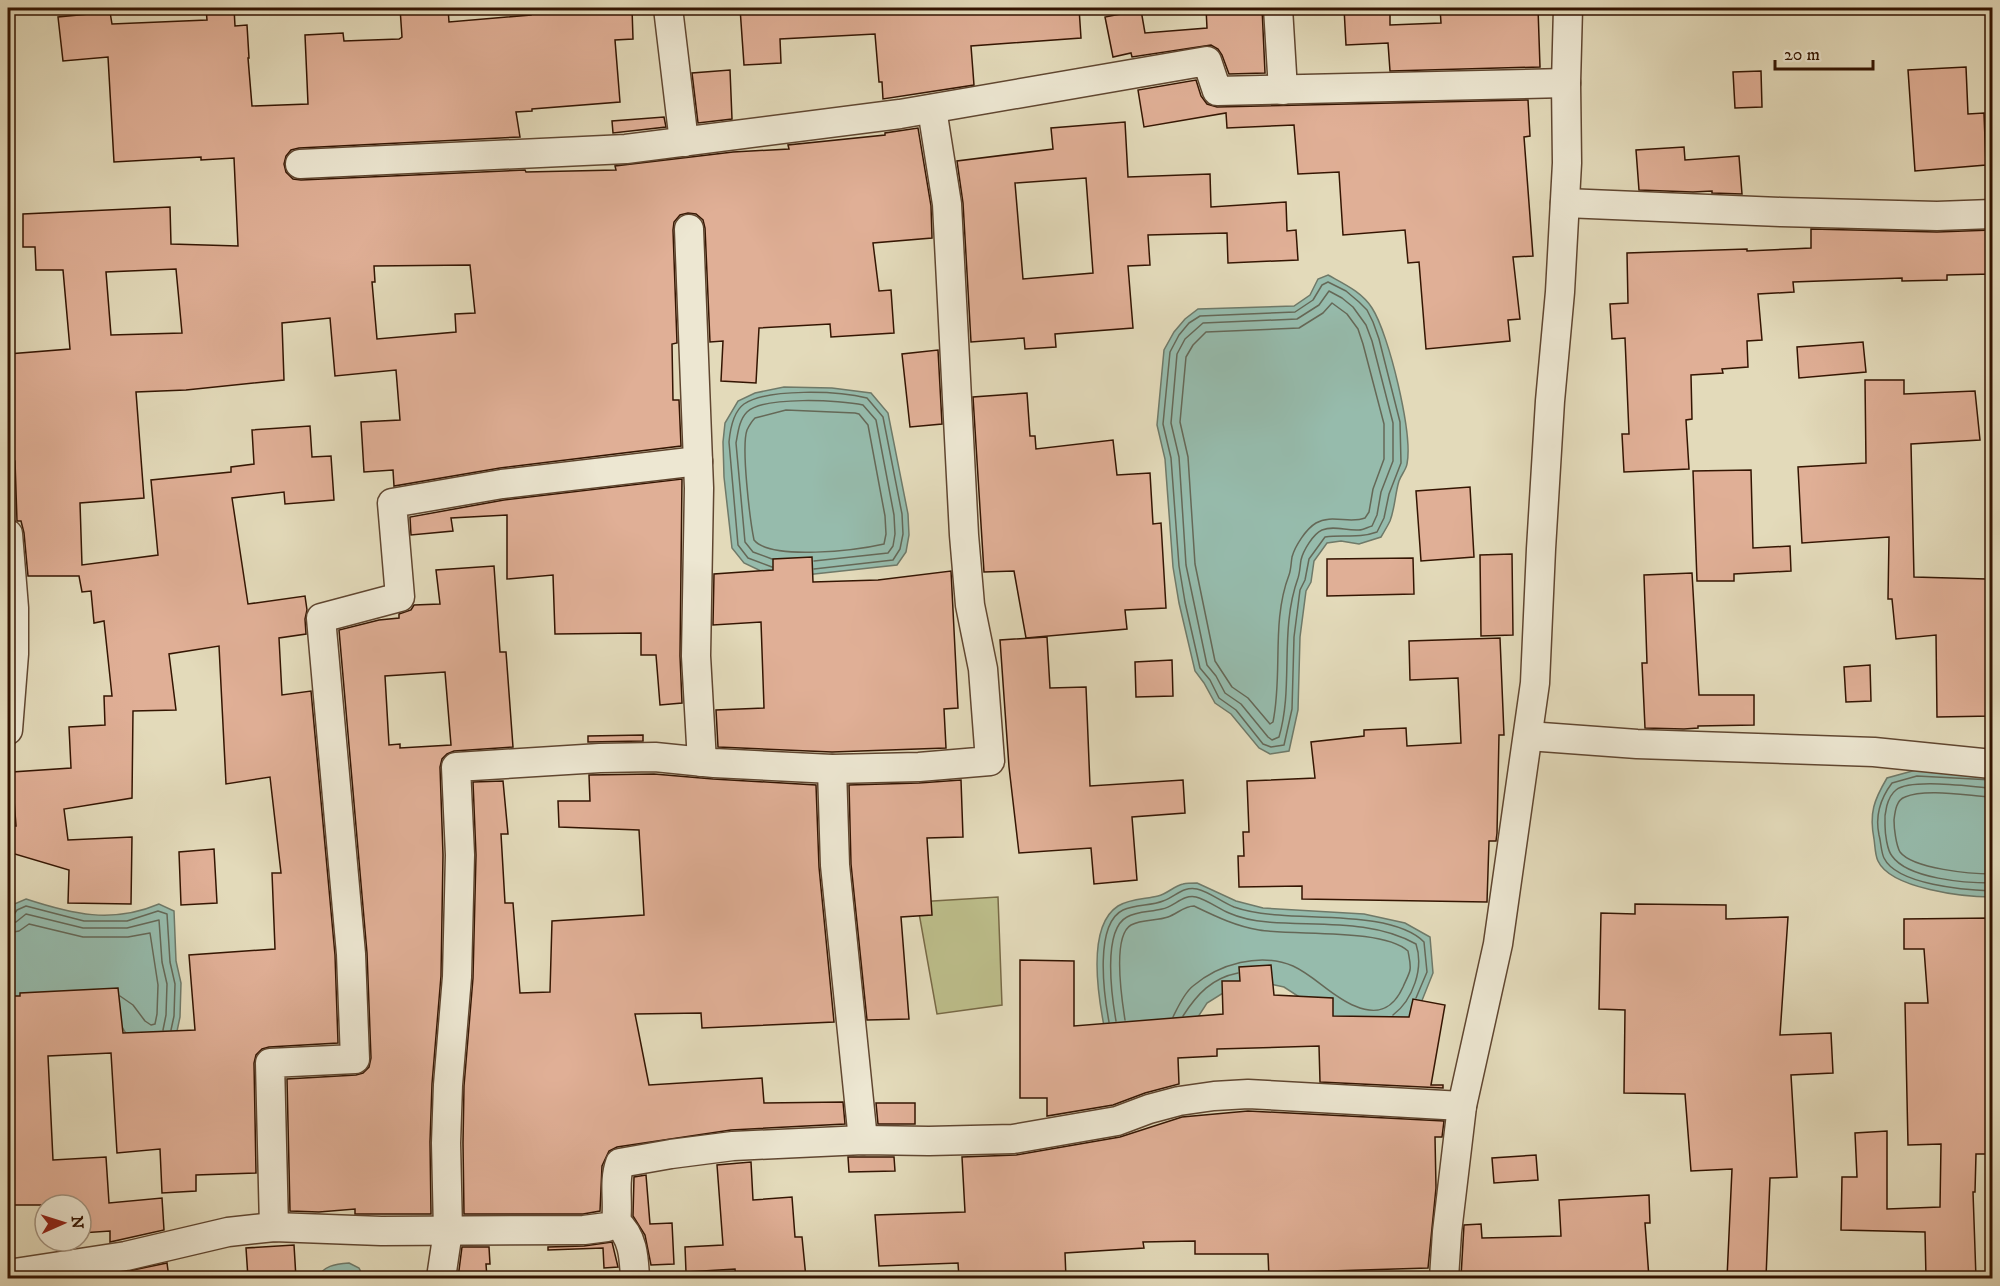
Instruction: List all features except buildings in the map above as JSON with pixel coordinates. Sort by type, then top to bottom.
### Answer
[{"type":"street","points":[[668,8],[684,142]]},
{"type":"street","points":[[1278,8],[1283,90]]},
{"type":"street","points":[[1444,1278],[1447,1232],[1462,1106],[1498,945],[1535,683],[1541,537],[1560,292],[1567,163],[1568,8]]},
{"type":"street","points":[[300,164],[626,149],[932,109],[1207,61],[1216,91],[1566,83]]},
{"type":"street","points":[[441,1278],[448,1232],[446,1143],[458,977],[459,866],[456,767],[655,757],[702,762],[832,769],[919,767],[990,761],[983,669],[970,605],[964,535],[947,204],[932,109]]},
{"type":"street","points":[[1565,203],[1936,216],[1992,214]]},
{"type":"street","points":[[689,229],[698,460],[696,656],[702,762]]},
{"type":"street","points":[[274,1227],[270,1063],[355,1059],[351,954],[321,618],[400,597],[392,503],[502,484],[698,460]]},
{"type":"street","points":[[8,534],[14,608],[14,654],[8,730]]},
{"type":"street","points":[[1528,736],[1636,744],[1862,752],[1939,757],[1992,764]]},
{"type":"street","points":[[832,769],[835,865],[862,1140]]},
{"type":"street","points":[[616,1222],[618,1206],[616,1176],[620,1164],[662,1155],[721,1147],[862,1140],[1013,1139],[1086,1128],[1117,1121],[1149,1108],[1214,1096],[1248,1094],[1462,1106]]},
{"type":"street","points":[[8,1274],[126,1256],[228,1232],[274,1227],[448,1232],[584,1230],[607,1227],[616,1222]]},
{"type":"street","points":[[616,1222],[631,1242],[635,1278]]},
{"type":"green space","points":[[998,897],[1002,1005],[937,1014],[917,902]]},
{"type":"water","points":[[1328,275],[1363,297],[1379,321],[1392,361],[1403,408],[1408,450],[1407,464],[1399,481],[1390,521],[1381,537],[1359,544],[1341,541],[1327,543],[1314,561],[1311,582],[1306,591],[1300,637],[1298,710],[1289,751],[1270,754],[1259,748],[1231,714],[1215,703],[1195,671],[1173,567],[1165,459],[1157,425],[1164,350],[1174,332],[1198,309],[1294,306],[1310,295],[1318,279]]},
{"type":"water","points":[[784,387],[832,388],[871,393],[888,413],[908,514],[909,535],[906,552],[897,565],[805,575],[763,572],[744,563],[732,548],[724,477],[725,423],[738,401],[755,393]]},
{"type":"water","points":[[1916,770],[1992,774],[1992,897],[1947,893],[1913,885],[1886,871],[1878,861],[1872,822],[1876,800],[1887,778]]},
{"type":"water","points":[[1197,883],[1236,901],[1263,908],[1364,914],[1405,923],[1430,937],[1433,973],[1421,1003],[1410,1019],[1330,1017],[1284,987],[1260,982],[1231,988],[1207,1003],[1196,1020],[1104,1026],[1099,997],[1097,962],[1098,945],[1108,916],[1118,906],[1127,902],[1161,895],[1183,884]]},
{"type":"water","points":[[26,899],[92,915],[125,914],[159,904],[174,911],[176,961],[181,983],[180,1017],[175,1041],[129,1038],[118,1021],[24,1013],[8,1006],[8,919],[12,905]]},
{"type":"water","points":[[349,1263],[359,1268],[364,1278],[317,1278],[330,1266]]}]
